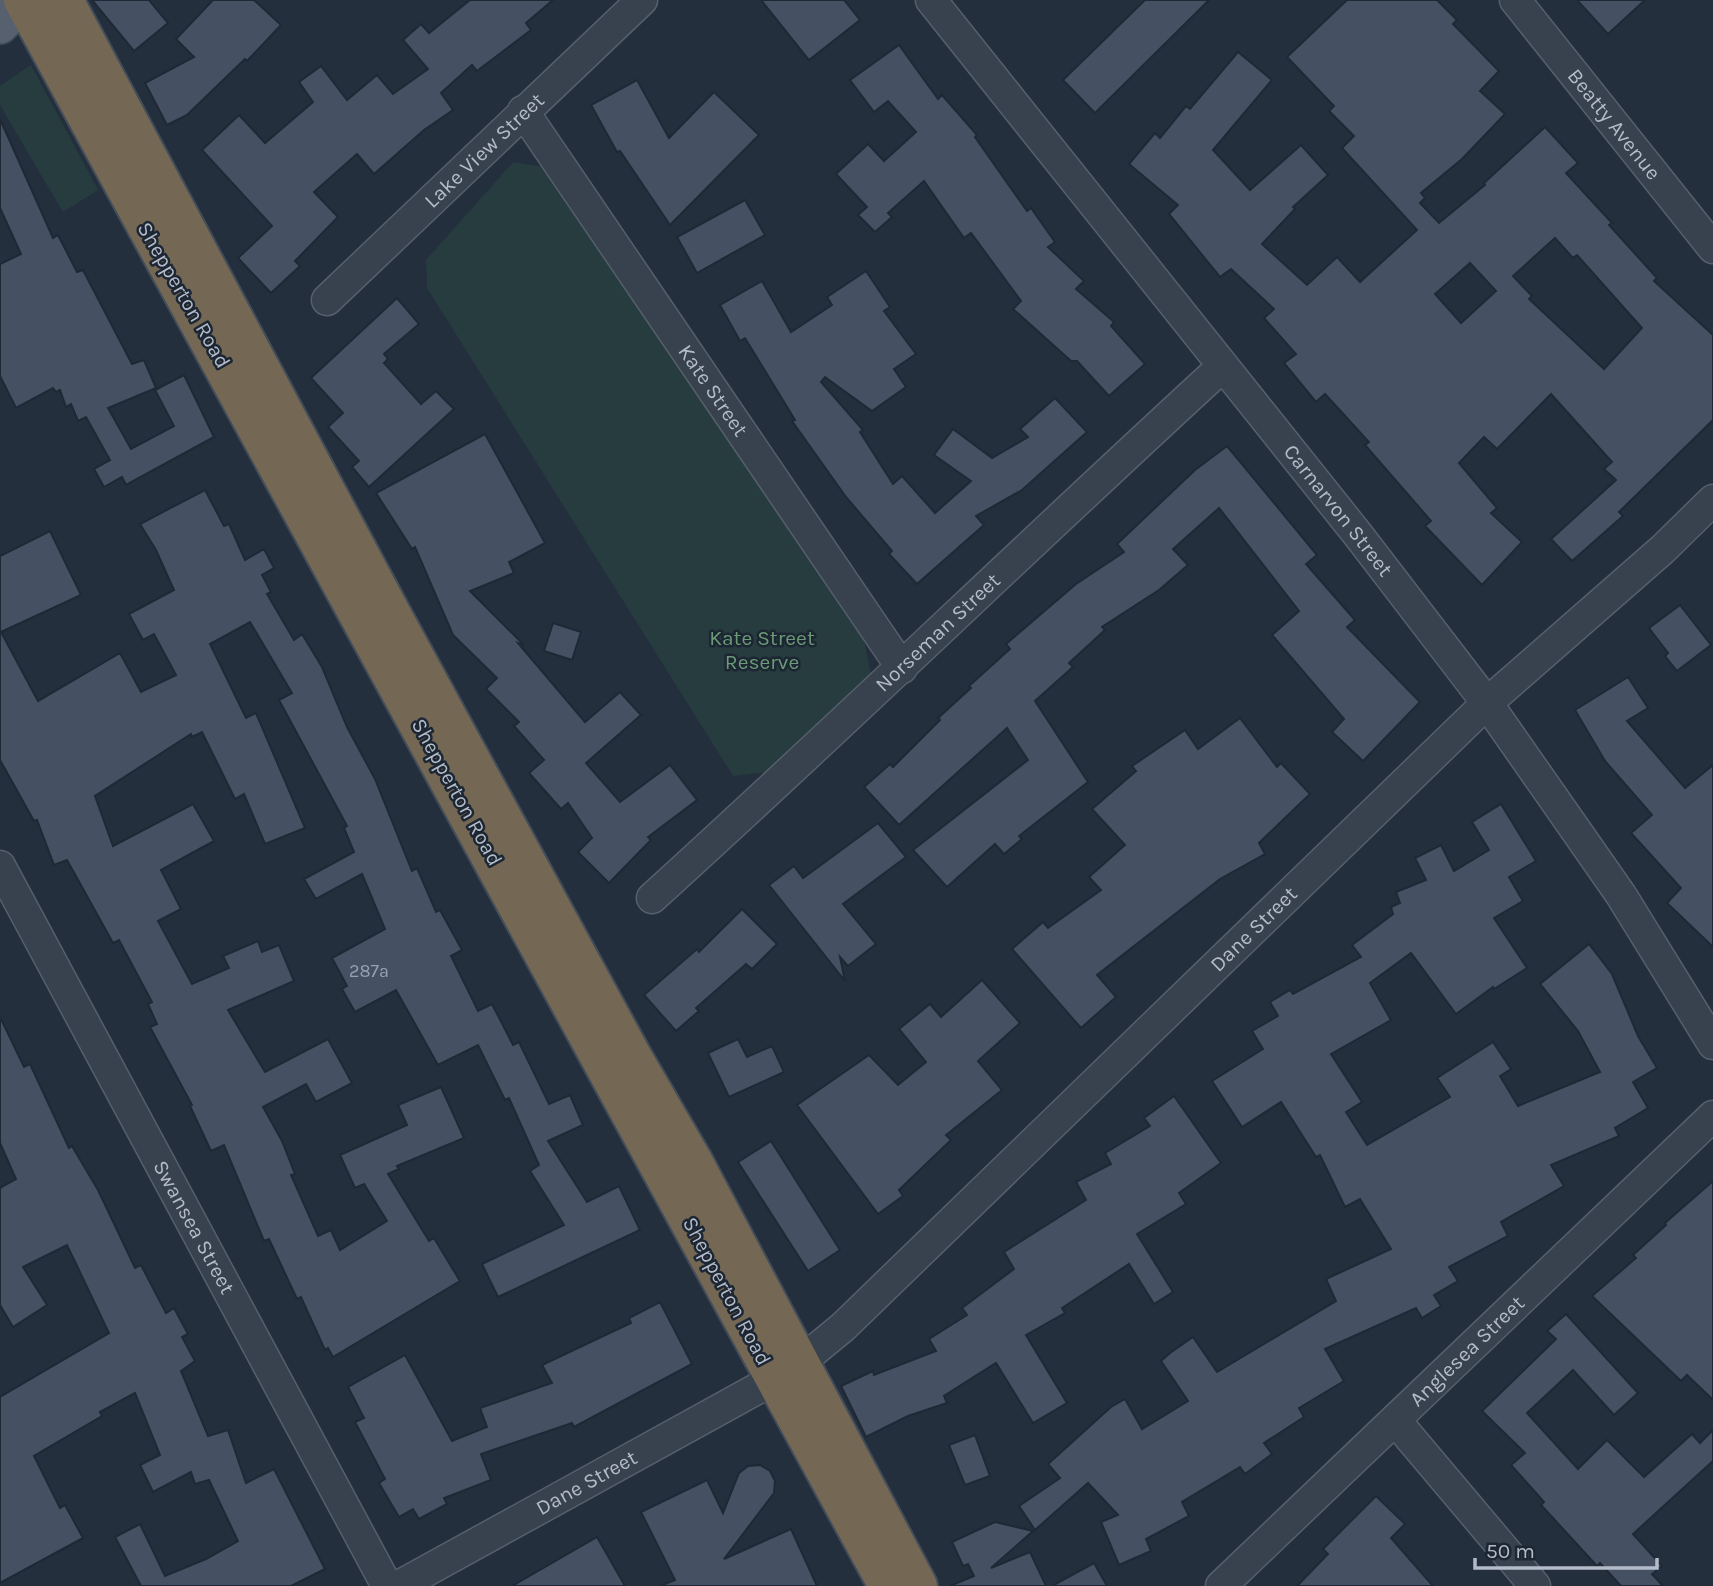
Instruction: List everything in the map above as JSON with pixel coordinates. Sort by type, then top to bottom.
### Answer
[{"type":"highway","name":"Shepperton Road","points":[[23,0],[654,1153],[918,1586]]},
{"type":"highway","name":"Shepperton Road","points":[[64,0],[391,613],[693,1161],[786,1372],[887,1586]]},
{"type":"main road","points":[[0,25],[23,0]]},
{"type":"street","name":"Lake View Street","points":[[327,300],[642,0]]},
{"type":"street","name":"Carnarvon Street","points":[[931,0],[1359,536],[1487,703],[1621,895],[1713,1044]]},
{"type":"street","name":"Beatty Avenue","points":[[1515,0],[1713,248]]},
{"type":"street","name":"Kate Street","points":[[523,111],[902,668]]},
{"type":"street","name":"Norseman Street","points":[[652,898],[902,668],[1060,516],[1223,366]]},
{"type":"street","name":"Dane Street","points":[[399,1586],[786,1372],[843,1327],[1487,703],[1663,549],[1713,500]]},
{"type":"street","name":"Swansea Street","points":[[0,866],[387,1586]]},
{"type":"street","name":"Anglesea Street","points":[[1221,1586],[1713,1116]]},
{"type":"street","points":[[1395,1420],[1535,1586]]},
{"type":"green space","points":[[31,65],[98,190],[63,212],[0,105],[0,86]]},
{"type":"green space","name":"Kate Street Reserve","points":[[513,162],[550,168],[863,635],[871,674],[777,771],[733,776],[427,288],[426,260]]},
{"type":"building","points":[[92,0],[149,0],[168,23],[134,51]]},
{"type":"building","points":[[213,0],[254,0],[281,25],[247,61],[245,59],[187,115],[167,125],[145,83],[194,57],[176,39]]},
{"type":"building","points":[[470,0],[553,0],[526,23],[531,30],[477,71],[472,65],[441,93],[453,110],[424,130],[374,174],[357,154],[314,192],[338,217],[295,261],[300,266],[271,293],[238,258],[272,226],[202,150],[239,115],[265,143],[313,102],[299,82],[321,66],[347,100],[377,75],[393,94],[428,69],[403,40],[421,24],[429,33]]},
{"type":"building","points":[[761,0],[844,0],[860,20],[809,60]]},
{"type":"building","points":[[1145,0],[1209,0],[1095,113],[1063,80]]},
{"type":"building","points":[[1347,0],[1437,0],[1457,20],[1453,24],[1499,71],[1480,91],[1505,114],[1462,159],[1421,193],[1425,198],[1420,203],[1439,223],[1485,185],[1484,183],[1545,127],[1578,163],[1566,173],[1657,278],[1654,281],[1713,335],[1713,420],[1619,512],[1623,516],[1572,561],[1551,539],[1616,480],[1604,469],[1612,462],[1551,394],[1497,449],[1484,437],[1459,463],[1497,508],[1491,513],[1522,542],[1482,585],[1425,526],[1431,521],[1365,445],[1369,442],[1325,394],[1316,402],[1284,363],[1296,354],[1264,318],[1274,309],[1231,269],[1220,277],[1169,214],[1178,205],[1129,164],[1155,133],[1160,138],[1186,106],[1190,109],[1238,52],[1272,80],[1213,150],[1250,190],[1301,145],[1328,175],[1293,207],[1295,209],[1262,244],[1307,285],[1337,257],[1360,282],[1417,230],[1342,148],[1354,136],[1329,111],[1334,106],[1287,57]],"holes":[[[1555,238],[1573,258],[1577,255],[1642,328],[1604,369],[1529,299],[1532,296],[1513,276]],[[1470,263],[1496,291],[1461,323],[1435,294]]]},
{"type":"building","points":[[1577,0],[1645,0],[1608,34]]},
{"type":"building","points":[[899,45],[938,99],[942,95],[977,135],[975,137],[1027,211],[1031,208],[1055,242],[1048,247],[1084,281],[1076,289],[1114,322],[1111,326],[1145,364],[1109,396],[1077,361],[1071,361],[1013,309],[1021,301],[971,233],[964,238],[924,181],[888,213],[892,217],[875,232],[858,215],[867,207],[836,174],[868,144],[884,161],[916,132],[888,101],[874,112],[850,80]]},
{"type":"building","points":[[637,80],[669,138],[714,92],[759,135],[670,225],[620,151],[617,152],[591,105]]},
{"type":"building","points":[[0,119],[53,238],[58,235],[77,272],[83,270],[132,364],[144,360],[156,388],[108,408],[131,449],[174,426],[155,390],[184,375],[214,437],[126,485],[122,477],[104,487],[94,469],[110,460],[86,417],[78,421],[71,404],[66,407],[60,390],[56,392],[53,388],[16,408],[0,376],[0,264],[21,254],[0,208]]},
{"type":"building","points":[[745,200],[765,235],[697,273],[677,237]]},
{"type":"building","points":[[866,271],[890,307],[884,311],[916,354],[894,369],[906,387],[872,411],[825,377],[821,382],[863,430],[860,432],[893,484],[902,476],[935,513],[971,481],[934,455],[953,429],[992,458],[1028,437],[1020,429],[1055,398],[1087,432],[1022,490],[976,516],[984,525],[917,584],[889,554],[892,551],[846,497],[792,421],[795,420],[745,338],[740,341],[720,305],[762,281],[791,332],[832,305],[827,297]]},
{"type":"building","points":[[397,298],[419,324],[384,354],[388,359],[384,363],[421,404],[436,391],[454,409],[369,487],[352,467],[359,461],[328,427],[343,413],[311,378]]},
{"type":"building","points":[[485,434],[545,543],[509,562],[514,573],[470,591],[524,645],[518,643],[585,722],[620,692],[641,715],[586,763],[620,802],[670,765],[697,800],[648,837],[651,840],[609,883],[578,852],[592,838],[568,803],[561,809],[529,773],[544,760],[514,726],[519,722],[486,689],[497,678],[453,635],[415,547],[412,549],[376,493]]},
{"type":"building","points":[[1227,446],[1317,555],[1306,564],[1355,620],[1347,627],[1420,702],[1363,761],[1332,732],[1344,719],[1272,635],[1299,611],[1219,508],[1173,549],[1188,565],[1159,590],[1102,627],[1105,630],[1069,663],[1073,667],[1035,701],[1088,782],[1019,836],[1022,839],[1004,854],[995,844],[947,887],[913,850],[1028,760],[1007,728],[899,825],[864,787],[890,764],[893,767],[940,720],[938,718],[971,688],[969,686],[1010,649],[1006,644],[1076,584],[1124,552],[1117,544],[1195,470]]},
{"type":"building","points":[[205,490],[224,526],[229,524],[245,560],[264,549],[274,568],[262,575],[271,592],[267,594],[294,640],[302,634],[322,667],[347,727],[375,779],[412,871],[417,868],[436,912],[440,910],[462,950],[451,956],[478,1011],[492,1004],[513,1045],[519,1042],[549,1104],[570,1095],[583,1125],[548,1141],[587,1202],[619,1186],[640,1230],[498,1297],[482,1264],[564,1225],[530,1171],[539,1165],[509,1098],[505,1100],[478,1045],[438,1065],[396,990],[355,1012],[342,989],[347,986],[332,958],[385,929],[362,874],[316,899],[304,879],[354,852],[344,828],[347,826],[279,700],[292,693],[250,622],[210,644],[246,718],[256,713],[305,828],[265,844],[244,794],[235,799],[202,732],[192,737],[191,734],[95,796],[113,846],[193,804],[214,841],[161,870],[181,909],[158,921],[192,984],[229,968],[223,956],[258,941],[262,952],[279,945],[294,981],[228,1010],[265,1072],[328,1039],[352,1083],[316,1102],[306,1084],[263,1107],[282,1141],[295,1174],[291,1175],[318,1236],[331,1230],[340,1250],[387,1221],[364,1184],[355,1188],[340,1155],[407,1125],[398,1105],[441,1087],[464,1138],[397,1166],[399,1169],[388,1174],[429,1241],[434,1238],[460,1281],[333,1357],[328,1348],[325,1350],[301,1297],[297,1299],[269,1239],[264,1241],[224,1145],[211,1151],[190,1106],[192,1105],[150,1027],[157,1024],[148,1004],[152,1002],[119,940],[113,943],[67,860],[54,865],[37,820],[34,821],[0,760],[0,556],[50,531],[81,595],[1,632],[38,701],[120,653],[141,692],[176,675],[154,634],[143,640],[129,614],[174,590],[156,550],[140,524]]},
{"type":"building","points":[[1680,605],[1711,645],[1677,671],[1665,656],[1668,653],[1649,628]]},
{"type":"building","points":[[553,623],[581,632],[572,660],[544,651]]},
{"type":"building","points":[[1628,677],[1648,708],[1627,721],[1685,788],[1713,765],[1713,947],[1667,903],[1681,888],[1631,833],[1652,815],[1605,761],[1575,710]]},
{"type":"building","points":[[1240,718],[1277,767],[1281,763],[1310,794],[1259,843],[1265,854],[1220,879],[1097,975],[1116,997],[1081,1028],[1012,949],[1043,922],[1048,928],[1101,890],[1089,877],[1125,845],[1092,809],[1136,771],[1132,766],[1185,730],[1198,749]]},
{"type":"building","points":[[1501,804],[1536,861],[1509,877],[1523,901],[1494,918],[1527,968],[1494,989],[1493,987],[1456,1014],[1411,953],[1370,983],[1391,1020],[1331,1054],[1362,1102],[1346,1112],[1367,1145],[1450,1097],[1437,1078],[1493,1042],[1511,1069],[1500,1076],[1518,1106],[1600,1072],[1578,1031],[1540,984],[1589,944],[1612,974],[1638,1036],[1657,1068],[1633,1082],[1648,1108],[1615,1128],[1619,1136],[1551,1165],[1564,1186],[1501,1222],[1508,1236],[1449,1267],[1458,1281],[1434,1295],[1441,1306],[1422,1318],[1416,1308],[1325,1349],[1344,1381],[1299,1408],[1304,1417],[1264,1443],[1272,1454],[1245,1474],[1240,1467],[1182,1502],[1189,1516],[1146,1539],[1151,1551],[1119,1565],[1101,1522],[1118,1515],[1088,1483],[1035,1530],[1019,1506],[1060,1478],[1048,1464],[1111,1407],[1125,1399],[1142,1429],[1188,1401],[1161,1361],[1170,1353],[1193,1337],[1217,1372],[1336,1301],[1326,1279],[1391,1249],[1360,1199],[1345,1207],[1320,1155],[1316,1157],[1281,1102],[1242,1127],[1212,1081],[1263,1049],[1252,1031],[1278,1016],[1270,1002],[1290,990],[1293,994],[1361,957],[1352,945],[1393,914],[1391,907],[1400,903],[1396,892],[1426,880],[1415,858],[1441,845],[1454,871],[1489,850],[1472,822]]},
{"type":"building","points":[[878,823],[906,857],[843,904],[876,944],[848,966],[840,957],[845,981],[769,885],[794,866],[803,878]]},
{"type":"building","points":[[742,909],[777,944],[752,969],[746,964],[696,1008],[699,1011],[676,1031],[644,995],[697,949],[699,952]]},
{"type":"building","points":[[982,980],[1020,1023],[978,1061],[1002,1090],[946,1135],[951,1140],[899,1190],[903,1196],[878,1214],[797,1105],[869,1055],[898,1085],[926,1062],[899,1029],[930,1004],[941,1017]]},
{"type":"building","points":[[0,1017],[24,1067],[30,1064],[69,1148],[72,1146],[98,1190],[135,1268],[141,1265],[166,1313],[174,1308],[188,1334],[182,1337],[195,1361],[181,1371],[208,1436],[228,1430],[246,1483],[274,1469],[325,1569],[291,1586],[141,1586],[115,1537],[140,1524],[165,1576],[206,1559],[238,1541],[209,1480],[195,1484],[191,1472],[153,1492],[140,1465],[160,1455],[135,1393],[100,1412],[102,1416],[34,1456],[60,1508],[65,1505],[83,1538],[0,1583],[0,1397],[109,1333],[67,1245],[23,1267],[47,1305],[13,1327],[0,1305],[0,1188],[16,1179],[0,1143]]},
{"type":"building","points":[[738,1039],[747,1057],[772,1046],[784,1072],[729,1097],[708,1053]]},
{"type":"building","points":[[1174,1096],[1221,1163],[1179,1193],[1186,1204],[1137,1234],[1173,1292],[1154,1304],[1129,1264],[1062,1308],[1065,1313],[1026,1335],[1067,1403],[1033,1423],[996,1363],[944,1396],[947,1403],[908,1416],[866,1437],[841,1386],[873,1371],[874,1375],[936,1351],[929,1339],[967,1315],[962,1308],[1014,1269],[1004,1252],[1086,1200],[1076,1182],[1111,1164],[1105,1153],[1150,1126],[1144,1118]]},
{"type":"building","points":[[771,1141],[840,1250],[808,1271],[738,1162]]},
{"type":"building","points":[[1713,1181],[1713,1400],[1687,1375],[1681,1381],[1592,1296],[1636,1258],[1633,1255],[1666,1225],[1665,1223]]},
{"type":"building","points":[[660,1302],[692,1364],[574,1427],[572,1423],[481,1454],[491,1480],[444,1498],[447,1504],[419,1519],[413,1509],[399,1517],[379,1483],[385,1479],[355,1422],[364,1418],[348,1387],[405,1355],[452,1441],[487,1427],[480,1408],[552,1383],[542,1365],[631,1323],[629,1318]]},
{"type":"building","points":[[1566,1314],[1638,1393],[1614,1415],[1573,1370],[1527,1413],[1578,1469],[1607,1440],[1644,1477],[1692,1434],[1700,1443],[1713,1430],[1713,1461],[1633,1534],[1662,1566],[1652,1574],[1663,1586],[1621,1586],[1600,1563],[1597,1566],[1541,1505],[1544,1502],[1511,1465],[1525,1453],[1482,1411],[1556,1339],[1547,1331]]},
{"type":"building","points":[[975,1435],[990,1476],[965,1485],[949,1445]]},
{"type":"building","points":[[760,1465],[770,1471],[775,1481],[774,1493],[724,1559],[791,1529],[817,1586],[660,1586],[675,1580],[641,1512],[707,1480],[723,1513],[739,1473],[748,1466]]},
{"type":"building","points":[[1376,1496],[1405,1524],[1391,1538],[1433,1586],[1297,1586],[1328,1554],[1323,1549]]},
{"type":"building","points":[[995,1522],[1033,1531],[991,1568],[1030,1552],[1046,1586],[950,1586],[974,1576],[968,1564],[963,1566],[952,1542]]},
{"type":"building","points":[[597,1537],[625,1586],[512,1586]]},
{"type":"building","points":[[1094,1563],[1107,1586],[1052,1586]]}]
